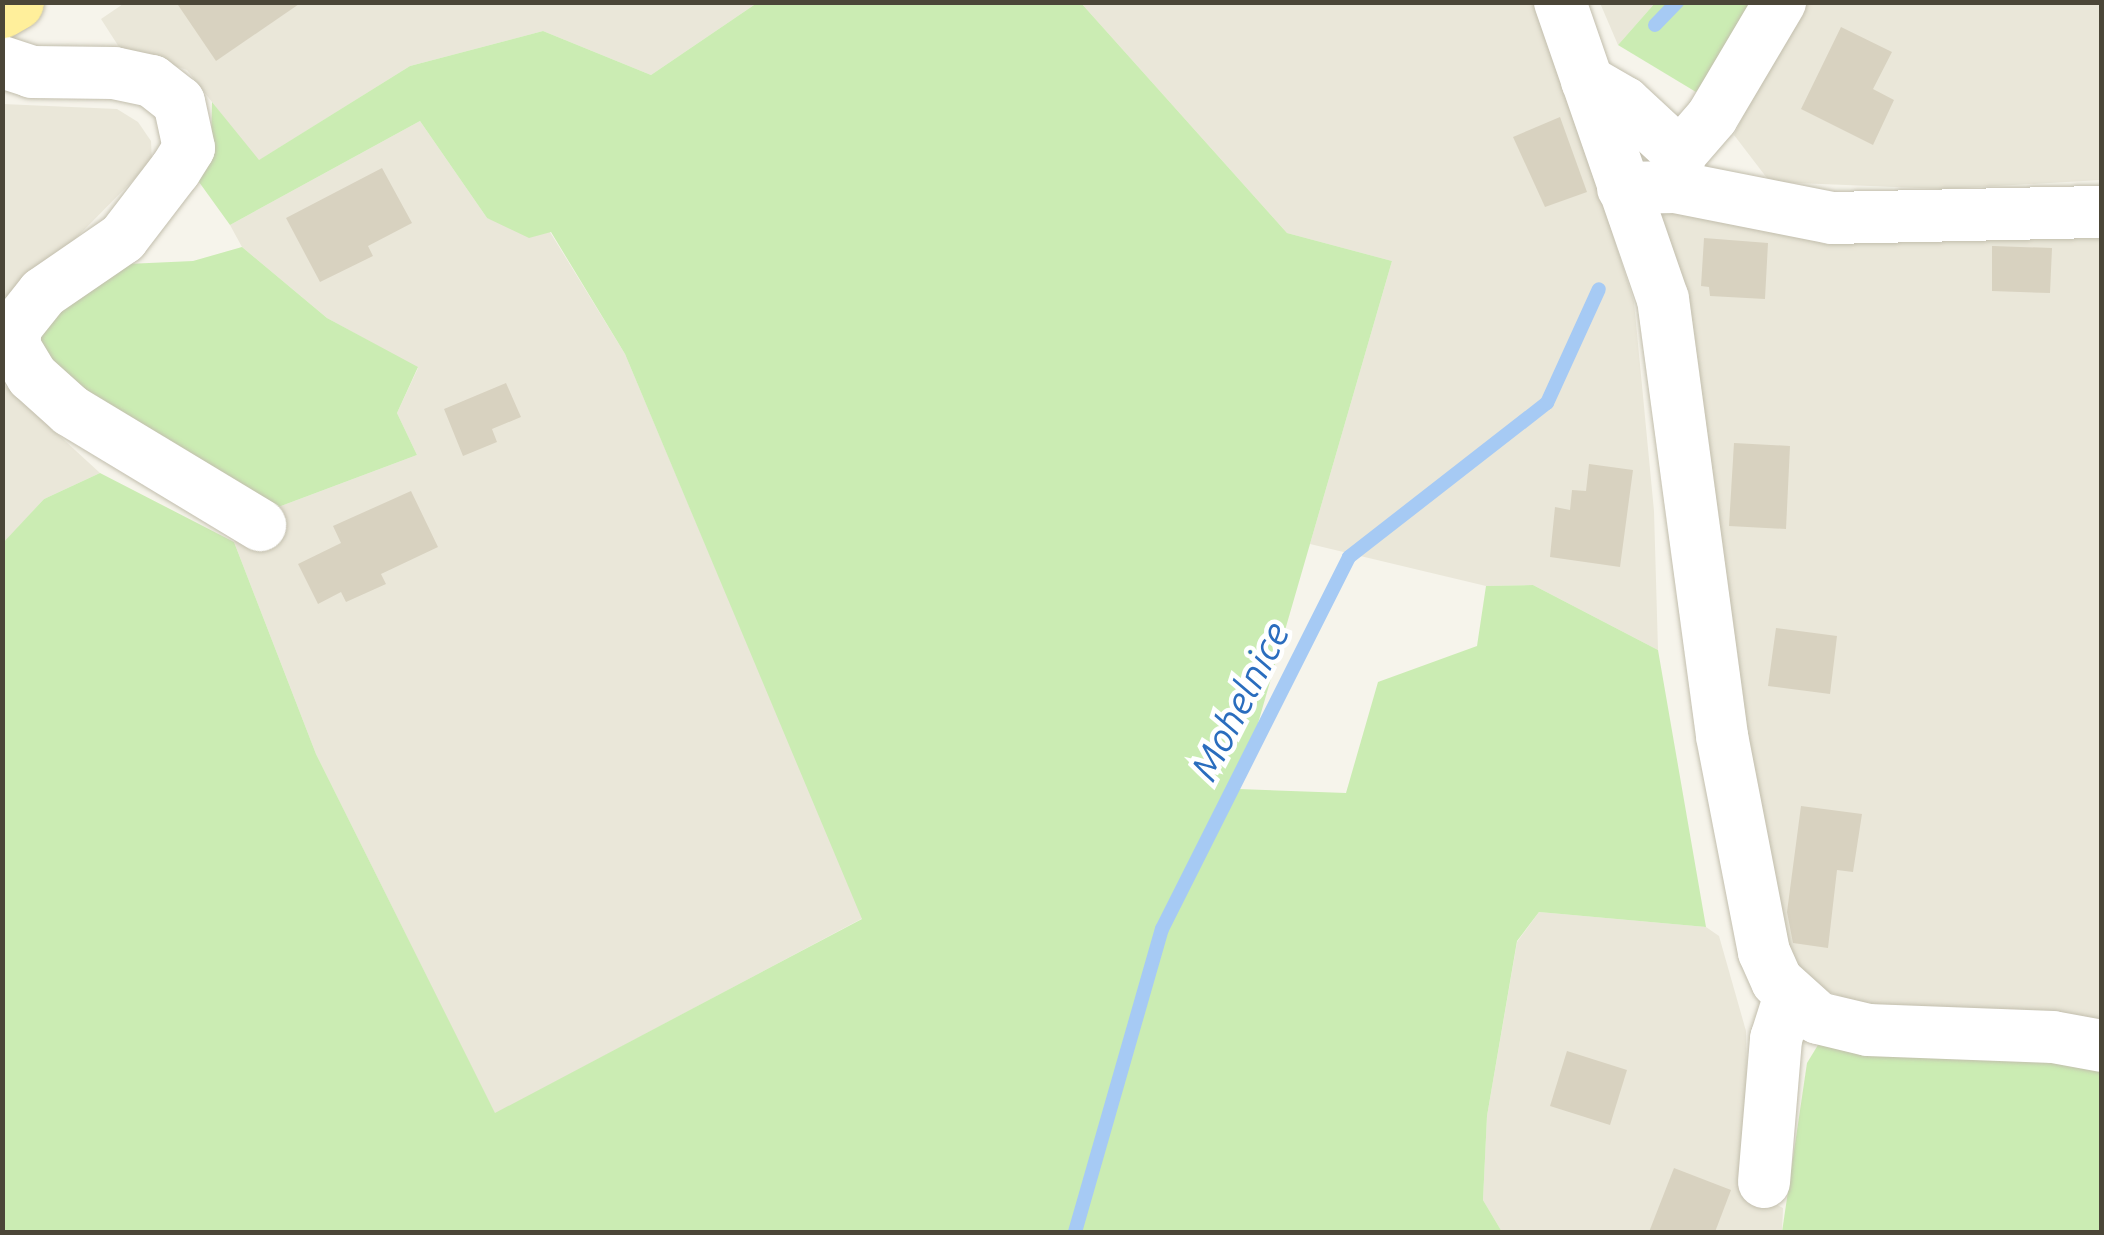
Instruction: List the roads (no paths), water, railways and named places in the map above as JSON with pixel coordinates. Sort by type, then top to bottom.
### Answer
[{"type":"main road","points":[[2,10],[16,2]]},
{"type":"street","points":[[1560,2],[1663,299],[1722,736],[1764,952],[1790,998],[1818,1018],[1868,1030],[2053,1037],[2102,1046]]},
{"type":"street","points":[[1623,188],[1677,170],[1780,2]]},
{"type":"street","points":[[2,62],[32,72],[114,73],[152,80],[179,102],[189,148],[176,170],[123,238],[44,293],[16,327],[14,346],[32,376],[71,411],[260,525]]},
{"type":"street","points":[[1587,81],[1625,102],[1677,170],[1832,218],[2102,212]]},
{"type":"street","points":[[1764,1182],[1776,1039],[1790,998]]},
{"type":"waterway","name":"Mohelnice","points":[[1655,25],[1677,2]]},
{"type":"waterway","name":"Mohelnice","points":[[1075,1232],[1162,929],[1349,557],[1547,403],[1599,289]]}]
